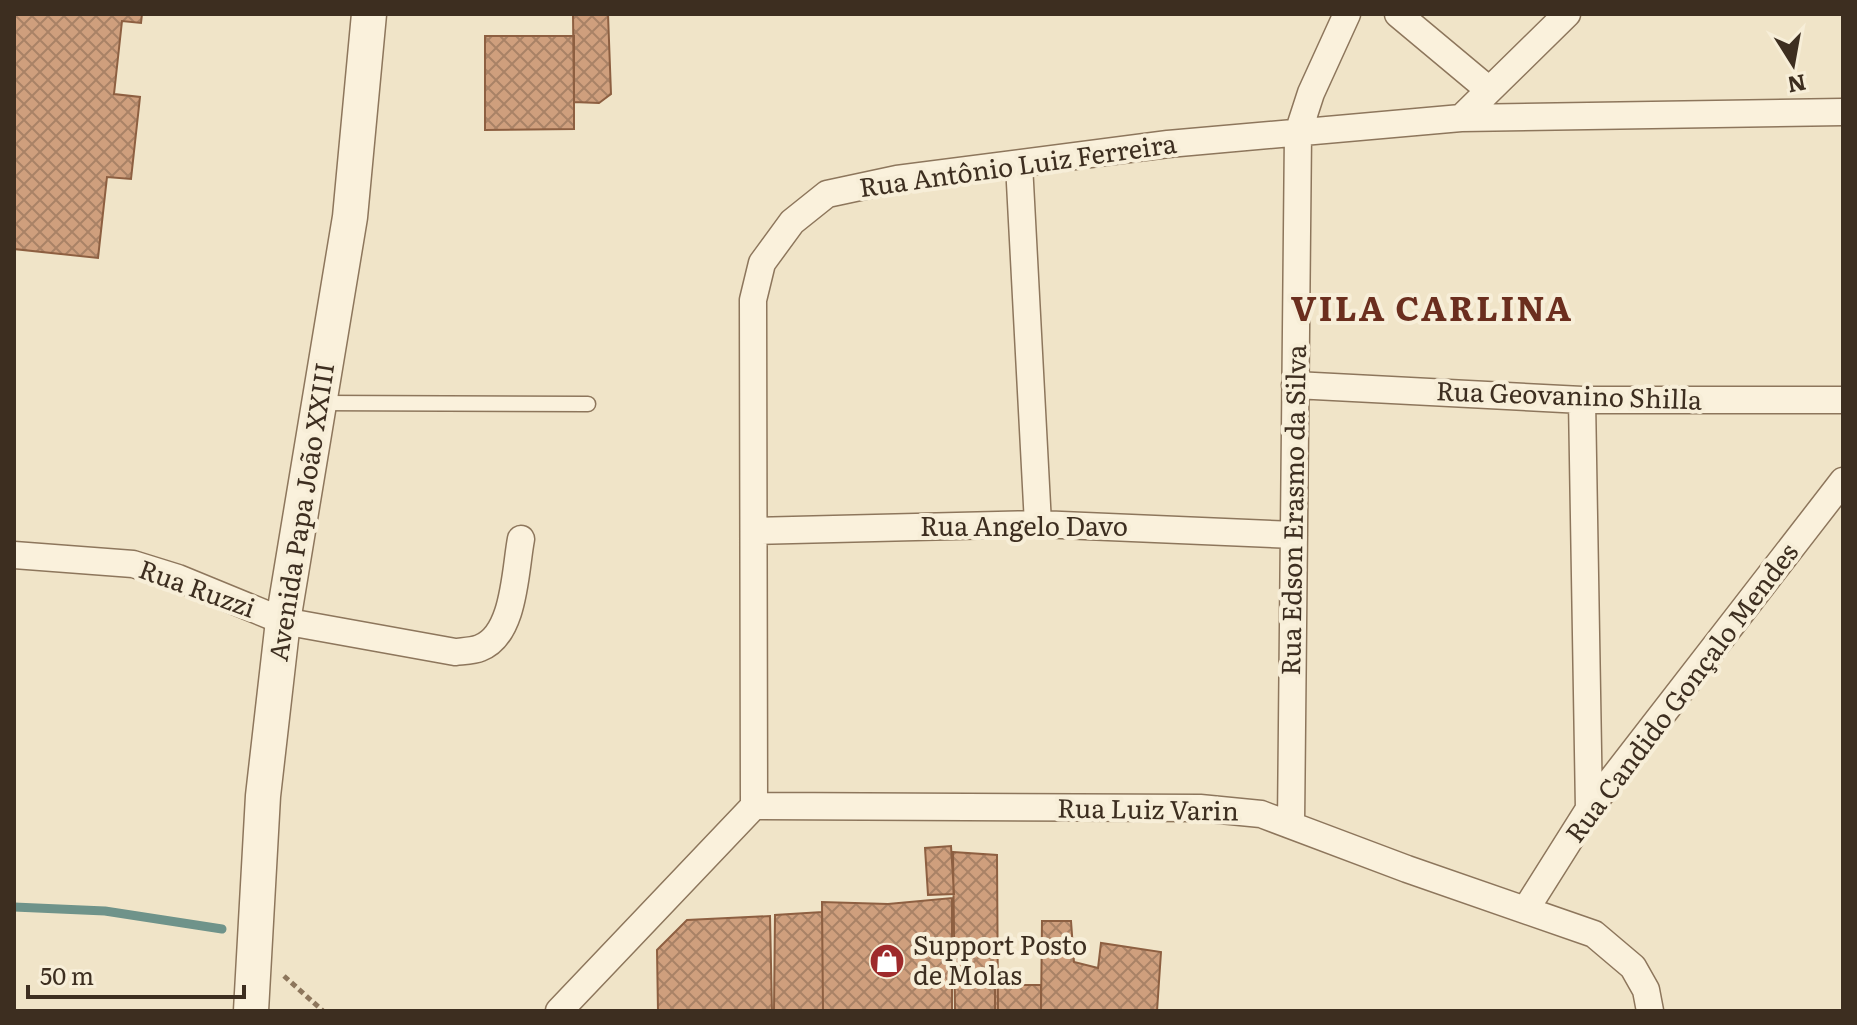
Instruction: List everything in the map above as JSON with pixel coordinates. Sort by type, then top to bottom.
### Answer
[{"type":"street","name":"Avenida Papa João XXIII","points":[[251,1011],[263,796],[283,621],[350,217],[369,14]]},
{"type":"street","name":"Rua Edson Erasmo da Silva","points":[[1291,824],[1298,133],[1311,93],[1347,14]]},
{"type":"street","points":[[1398,14],[1489,90]]},
{"type":"street","points":[[1461,118],[1567,14]]},
{"type":"street","name":"Rua Antônio Luiz Ferreira","points":[[754,806],[753,300],[762,263],[792,222],[827,194],[897,179],[1168,144],[1461,118],[1843,112]]},
{"type":"street","points":[[1019,164],[1038,524]]},
{"type":"street","name":"Rua Geovanino Shilla","points":[[1295,385],[1582,400],[1843,400]]},
{"type":"street","points":[[1582,400],[1589,809]]},
{"type":"street","name":"Rua Candido Gonçalo Mendes","points":[[1526,909],[1589,809],[1843,481]]},
{"type":"street","name":"Rua Angelo Davo","points":[[754,531],[1038,524],[1294,535]]},
{"type":"street","name":"Rua Ruzzi","points":[[14,555],[133,564],[178,578],[283,621],[455,652],[480,648],[495,639],[506,625],[521,539]]},
{"type":"street","points":[[559,1011],[754,806]]},
{"type":"street","name":"Rua Luiz Varin","points":[[754,806],[1200,808],[1261,814],[1594,934],[1633,967],[1646,990],[1650,1011]]},
{"type":"lane","points":[[318,403],[588,404]]},
{"type":"path","points":[[255,947],[301,994],[323,1011]]},
{"type":"building","points":[[14,14],[142,14],[141,23],[122,21],[114,94],[140,97],[131,179],[107,177],[98,258],[14,249]]},
{"type":"building","points":[[573,14],[608,14],[611,94],[599,103],[574,102]]},
{"type":"building","points":[[485,36],[574,36],[574,129],[485,130]]},
{"type":"building","points":[[951,846],[954,894],[928,895],[925,848]]},
{"type":"building","points":[[953,852],[997,855],[998,1011],[955,1011]]},
{"type":"building","name":"Support Posto de Molas","points":[[952,898],[952,1011],[823,1011],[822,902],[888,904]]},
{"type":"building","points":[[822,912],[823,1011],[774,1011],[775,915]]},
{"type":"building","points":[[770,916],[772,1011],[658,1011],[657,950],[687,920]]},
{"type":"building","points":[[1042,921],[1071,921],[1074,962],[1098,968],[1101,943],[1161,952],[1157,1011],[1041,1011]]},
{"type":"building","points":[[995,985],[1041,985],[1041,1011],[995,1011]]},
{"type":"waterway","points":[[14,907],[105,911],[222,929]]},
{"type":"place","name":"Support Posto de Molas","points":[[887,961]]},
{"type":"district","name":"VILA CARLINA","points":[[1432,309]]}]
